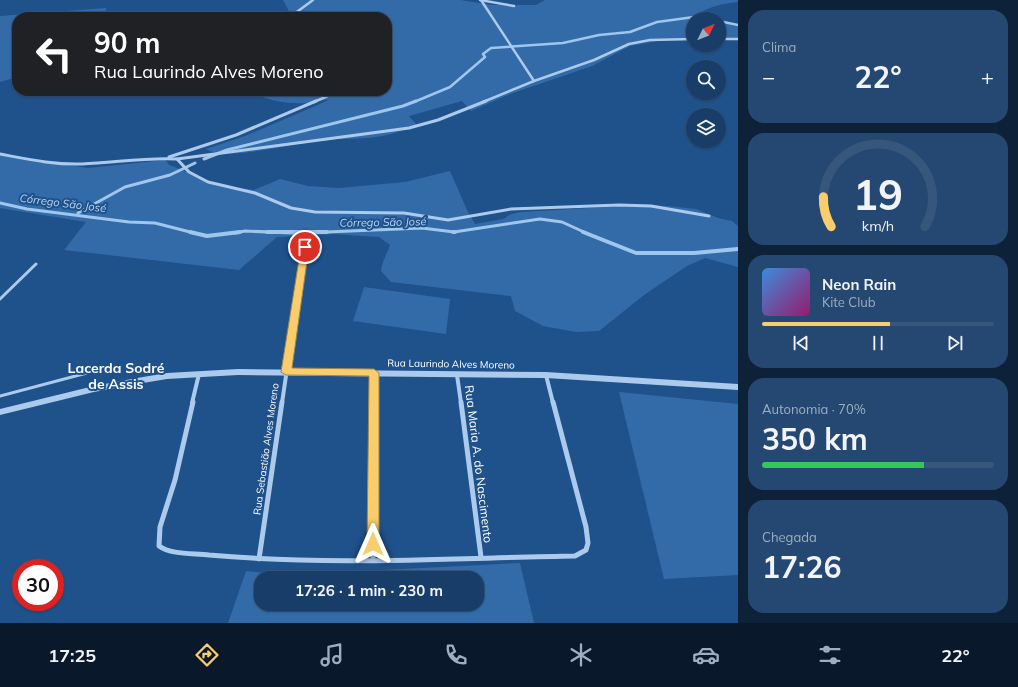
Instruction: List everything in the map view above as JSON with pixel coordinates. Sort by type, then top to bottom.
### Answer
[{"type":"street","points":[[297,12],[313,0]]},
{"type":"street","points":[[480,0],[514,6]]},
{"type":"street","points":[[480,0],[534,81]]},
{"type":"street","points":[[726,39],[738,38]]},
{"type":"street","points":[[0,154],[39,161],[70,164],[166,158],[177,160],[409,128],[438,120],[534,81],[594,60],[629,44],[650,40],[686,39]]},
{"type":"street","points":[[166,158],[236,135],[327,96]]},
{"type":"street","points":[[177,160],[189,172],[208,182],[255,193],[286,206],[315,212],[404,213],[448,220],[511,209],[632,205],[663,208],[709,216]]},
{"type":"street","name":"Rua Sebastião Alves Moreno","points":[[260,559],[305,247]]},
{"type":"street","name":"Rua Laurindo Alves Moreno","points":[[0,412],[94,389],[167,376],[199,374],[286,372],[546,375],[738,387]]},
{"type":"street","points":[[373,560],[374,373]]},
{"type":"street","points":[[199,374],[176,480],[160,527],[159,546],[163,549],[171,551],[260,559],[373,560],[575,556],[586,550],[588,543],[586,527],[546,375]]},
{"type":"street","name":"Rua Maria A. do Nascimento","points":[[458,375],[481,557]]},
{"type":"lane","points":[[0,299],[36,264]]},
{"type":"lane","points":[[0,396],[102,369]]},
{"type":"shaded area","points":[[283,0],[460,0],[493,5],[536,5],[545,0],[738,0],[738,2],[718,5],[702,12],[686,12],[686,39],[663,40],[630,46],[592,66],[510,94],[471,111],[462,101],[409,116],[417,125],[391,134],[367,138],[321,140],[244,153],[228,154],[206,149],[245,136],[329,100],[307,103],[292,103],[261,96],[392,96],[392,12],[289,12]]},
{"type":"shaded area","points":[[106,8],[106,12],[53,12]]},
{"type":"shaded area","points":[[12,15],[12,78],[0,82],[0,16]]},
{"type":"shaded area","points":[[726,23],[738,25],[738,38],[726,39]]},
{"type":"shaded area","points":[[0,155],[88,168],[166,160],[169,165],[201,177],[219,186],[254,190],[280,179],[308,186],[339,188],[405,182],[450,171],[468,212],[475,224],[503,219],[511,214],[522,212],[639,205],[696,209],[718,218],[732,221],[738,226],[738,267],[705,258],[687,266],[644,295],[599,331],[576,332],[543,326],[515,311],[511,296],[391,282],[381,271],[383,261],[390,245],[379,237],[333,234],[277,237],[239,270],[64,250],[86,222],[0,208]]},
{"type":"shaded area","points":[[364,287],[450,299],[446,334],[353,321]]},
{"type":"shaded area","points":[[619,392],[738,404],[738,575],[664,579]]},
{"type":"shaded area","points":[[520,563],[534,623],[228,623],[246,571],[254,572],[254,611],[484,611],[484,571],[363,571]]},
{"type":"waterway","points":[[414,102],[450,87],[485,57],[483,54],[491,48],[563,43],[599,35],[630,32],[657,22],[686,18]]},
{"type":"waterway","points":[[726,22],[738,25]]},
{"type":"waterway","points":[[204,159],[227,150],[403,106],[416,101]]},
{"type":"waterway","points":[[78,213],[125,187],[170,175],[195,163]]},
{"type":"waterway","name":"Córrego São José","points":[[0,203],[27,209],[129,222],[155,223],[191,232]]},
{"type":"waterway","name":"Córrego São José","points":[[454,232],[540,219],[562,222],[586,233]]},
{"type":"waterway","name":"Córrego São José","points":[[327,232],[422,228],[454,232]]},
{"type":"waterway","name":"Córrego São José","points":[[191,232],[207,236],[240,232]]},
{"type":"waterway","name":"Córrego São José","points":[[235,233],[240,232]]},
{"type":"waterway","name":"Córrego São José","points":[[240,232],[269,232]]},
{"type":"waterway","name":"Córrego São José","points":[[269,232],[327,232]]},
{"type":"waterway","name":"Córrego São José","points":[[269,232],[293,233]]},
{"type":"waterway","name":"Córrego São José","points":[[303,233],[327,232]]},
{"type":"waterway","name":"Córrego São José","points":[[583,232],[636,253],[694,253],[738,249]]},
{"type":"district","name":"Lacerda Sodré de Assis","points":[[116,376]]},
{"type":"route","points":[[305,247],[286,372],[374,373],[373,544]]}]
